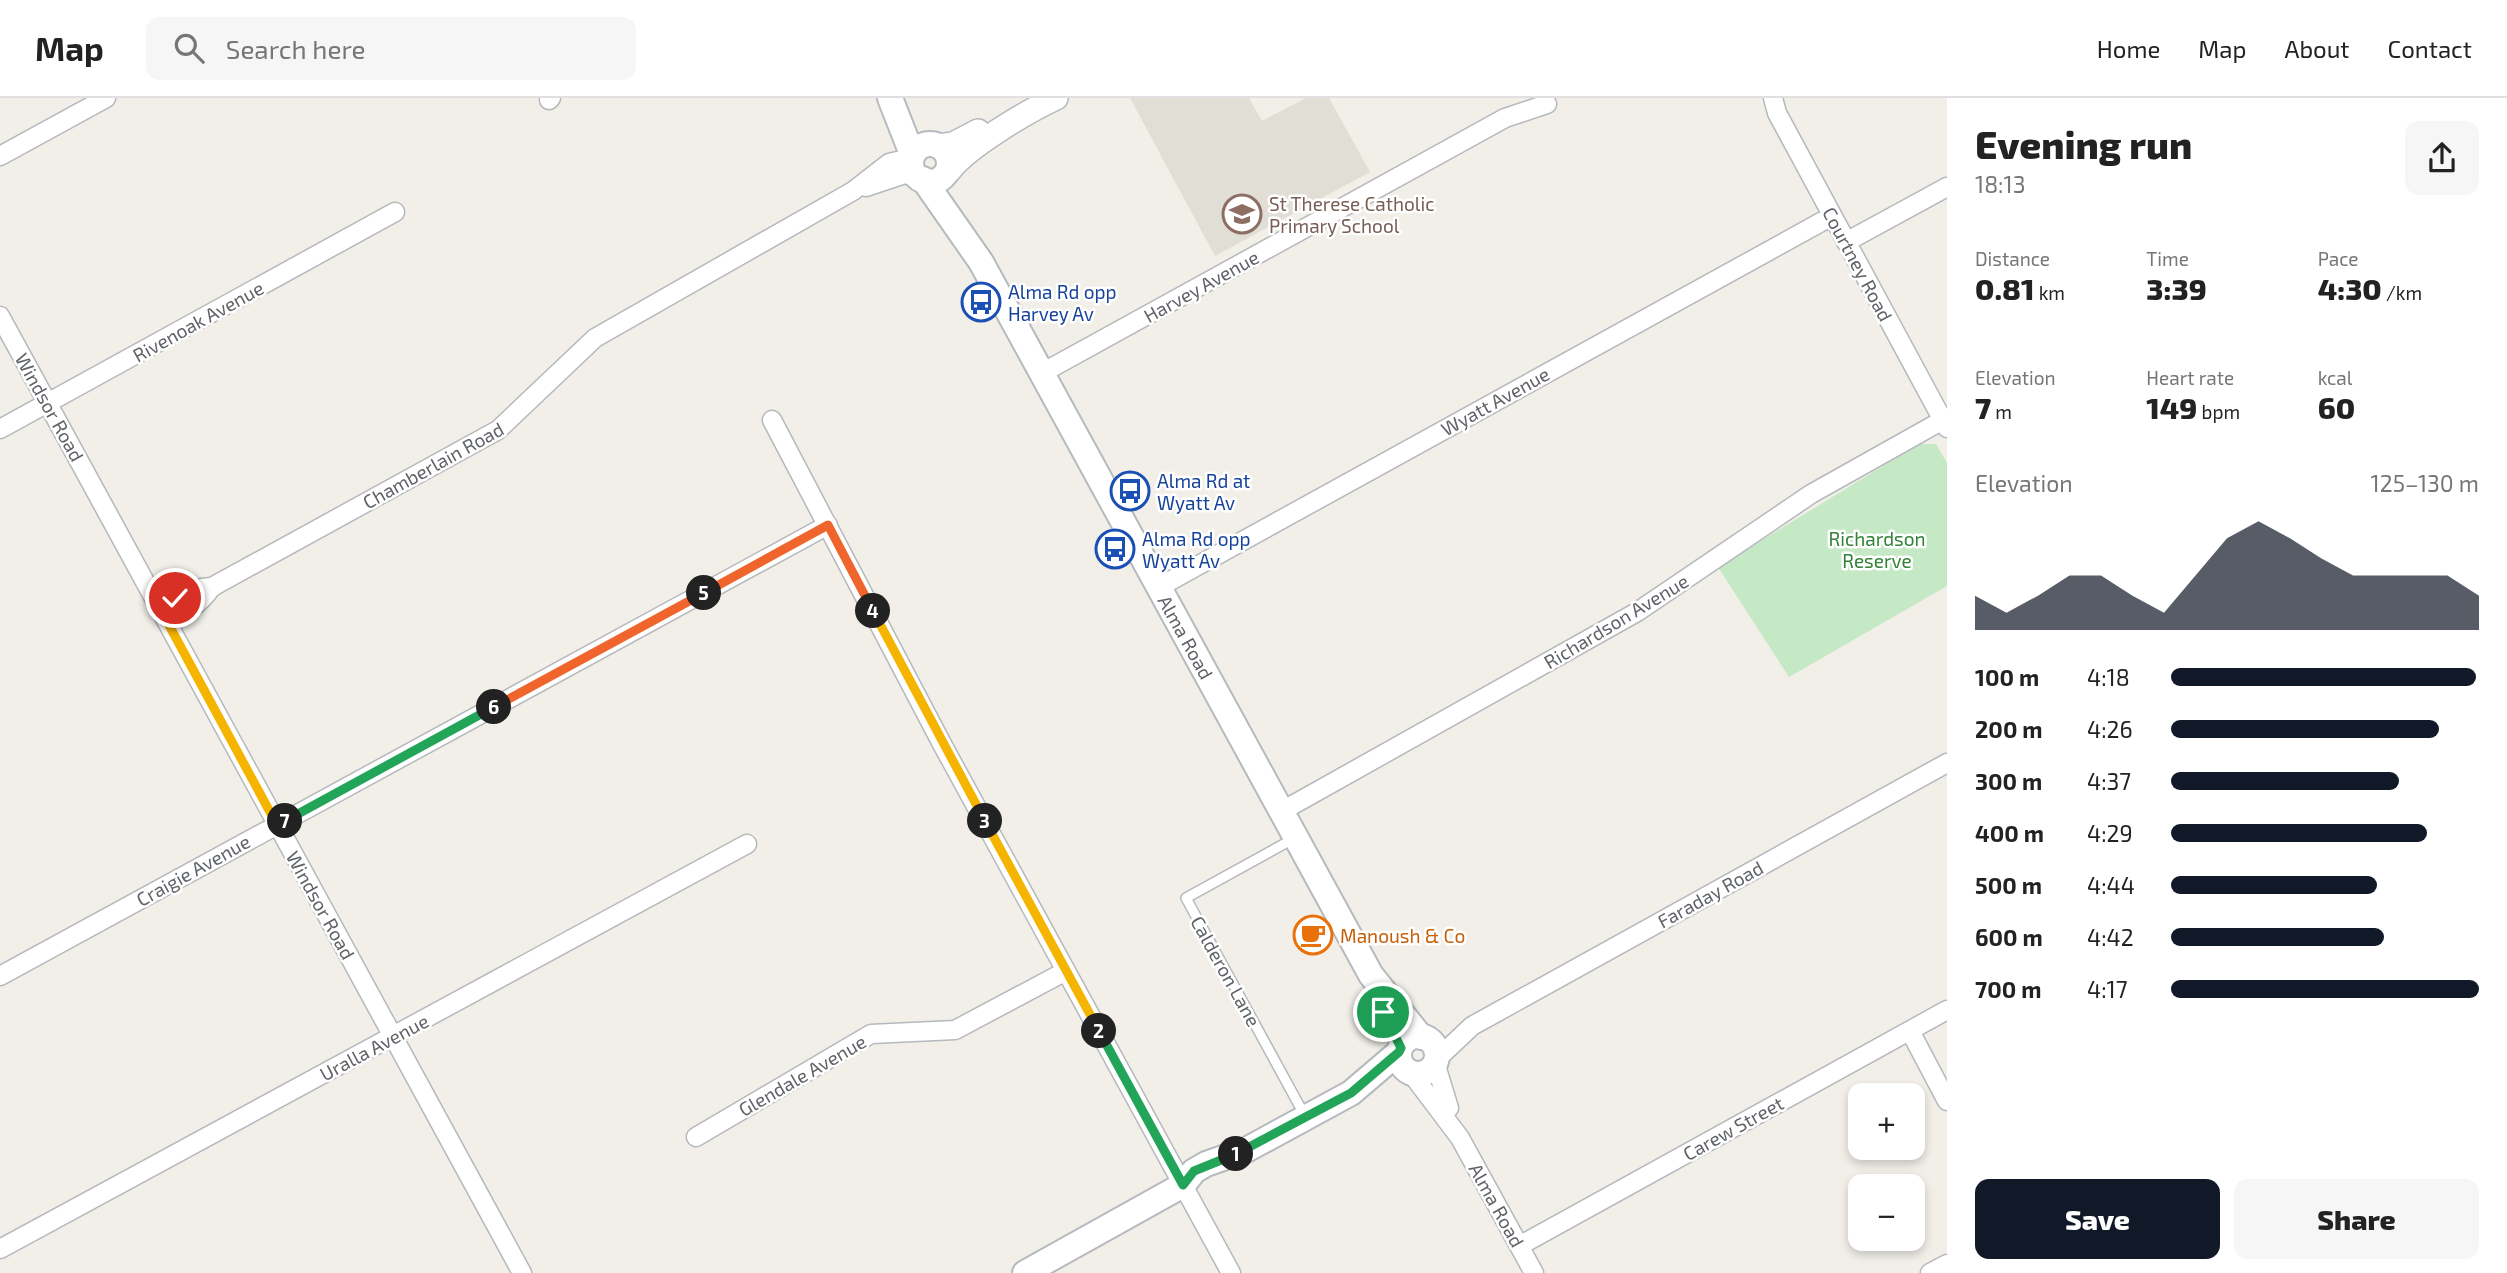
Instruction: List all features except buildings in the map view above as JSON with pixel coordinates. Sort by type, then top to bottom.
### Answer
[{"type":"main road","name":"Alma Road","points":[[891,98],[928,163],[950,195],[980,251],[981,262],[1417,1055]]},
{"type":"main road","name":"Faraday Road","points":[[1025,1273],[1058,1259],[1183,1185],[1201,1184],[1246,1150],[1351,1093],[1368,1090],[1417,1055]]},
{"type":"street","points":[[0,156],[106,98]]},
{"type":"street","name":"Chamberlain Road","points":[[163,614],[175,598],[193,588],[212,587],[498,430],[595,338],[853,191],[905,174],[928,163],[953,144],[1010,116],[1023,114],[1056,98]]},
{"type":"street","name":"Courtney Road","points":[[1773,98],[1777,113],[1946,425]]},
{"type":"street","name":"Harvey Avenue","points":[[1042,373],[1505,118],[1547,104]]},
{"type":"street","points":[[1846,242],[1947,187]]},
{"type":"street","name":"Rivenoak Avenue","points":[[0,429],[395,212]]},
{"type":"street","name":"Wyatt Avenue","points":[[1159,587],[1832,216]]},
{"type":"street","name":"Windsor Road","points":[[0,316],[522,1273]]},
{"type":"street","points":[[772,420],[1066,971],[1231,1273]]},
{"type":"street","name":"Richardson Avenue","points":[[1282,811],[1627,618],[1811,494],[1946,425]]},
{"type":"street","name":"Craigie Avenue","points":[[0,976],[828,525]]},
{"type":"street","name":"Faraday Road","points":[[1417,1055],[1947,763]]},
{"type":"street","name":"Uralla Avenue","points":[[0,1249],[747,844]]},
{"type":"street","name":"Glendale Avenue","points":[[696,1137],[871,1034],[955,1030],[1066,971]]},
{"type":"street","name":"Carew Street","points":[[1519,1246],[1947,1010]]},
{"type":"street","points":[[1910,1031],[1947,1101]]},
{"type":"street","name":"Alma Road","points":[[1417,1055],[1441,1088],[1461,1138]]},
{"type":"street","name":"Alma Road","points":[[1417,1055],[1534,1273]]},
{"type":"street","points":[[1930,1273],[1947,1264]]},
{"type":"lane","name":"Calderon Lane","points":[[1296,837],[1186,898],[1306,1117]]},
{"type":"shaded area","name":"St Therese Catholic Primary School","points":[[1130,98],[1249,98],[1262,121],[1306,98],[1329,98],[1370,172],[1215,256]]},
{"type":"green space","name":"Richardson Reserve","points":[[1919,444],[1936,444],[1947,463],[1947,586],[1789,677],[1718,567]]},
{"type":"place","name":"St Therese Catholic Primary School","points":[[1242,214]]},
{"type":"place","name":"Alma Rd opp Harvey Av","points":[[981,302]]},
{"type":"place","name":"Alma Rd at Wyatt Av","points":[[1130,491]]},
{"type":"place","name":"Alma Rd opp Wyatt Av","points":[[1115,549]]},
{"type":"place","name":"Manoush & Co","points":[[1313,935]]},
{"type":"route","points":[[175,598],[163,614],[277,825],[828,525],[942,744],[1183,1185],[1194,1171],[1206,1164],[1246,1150],[1351,1093],[1399,1052],[1401,1048],[1383,1012]]}]
